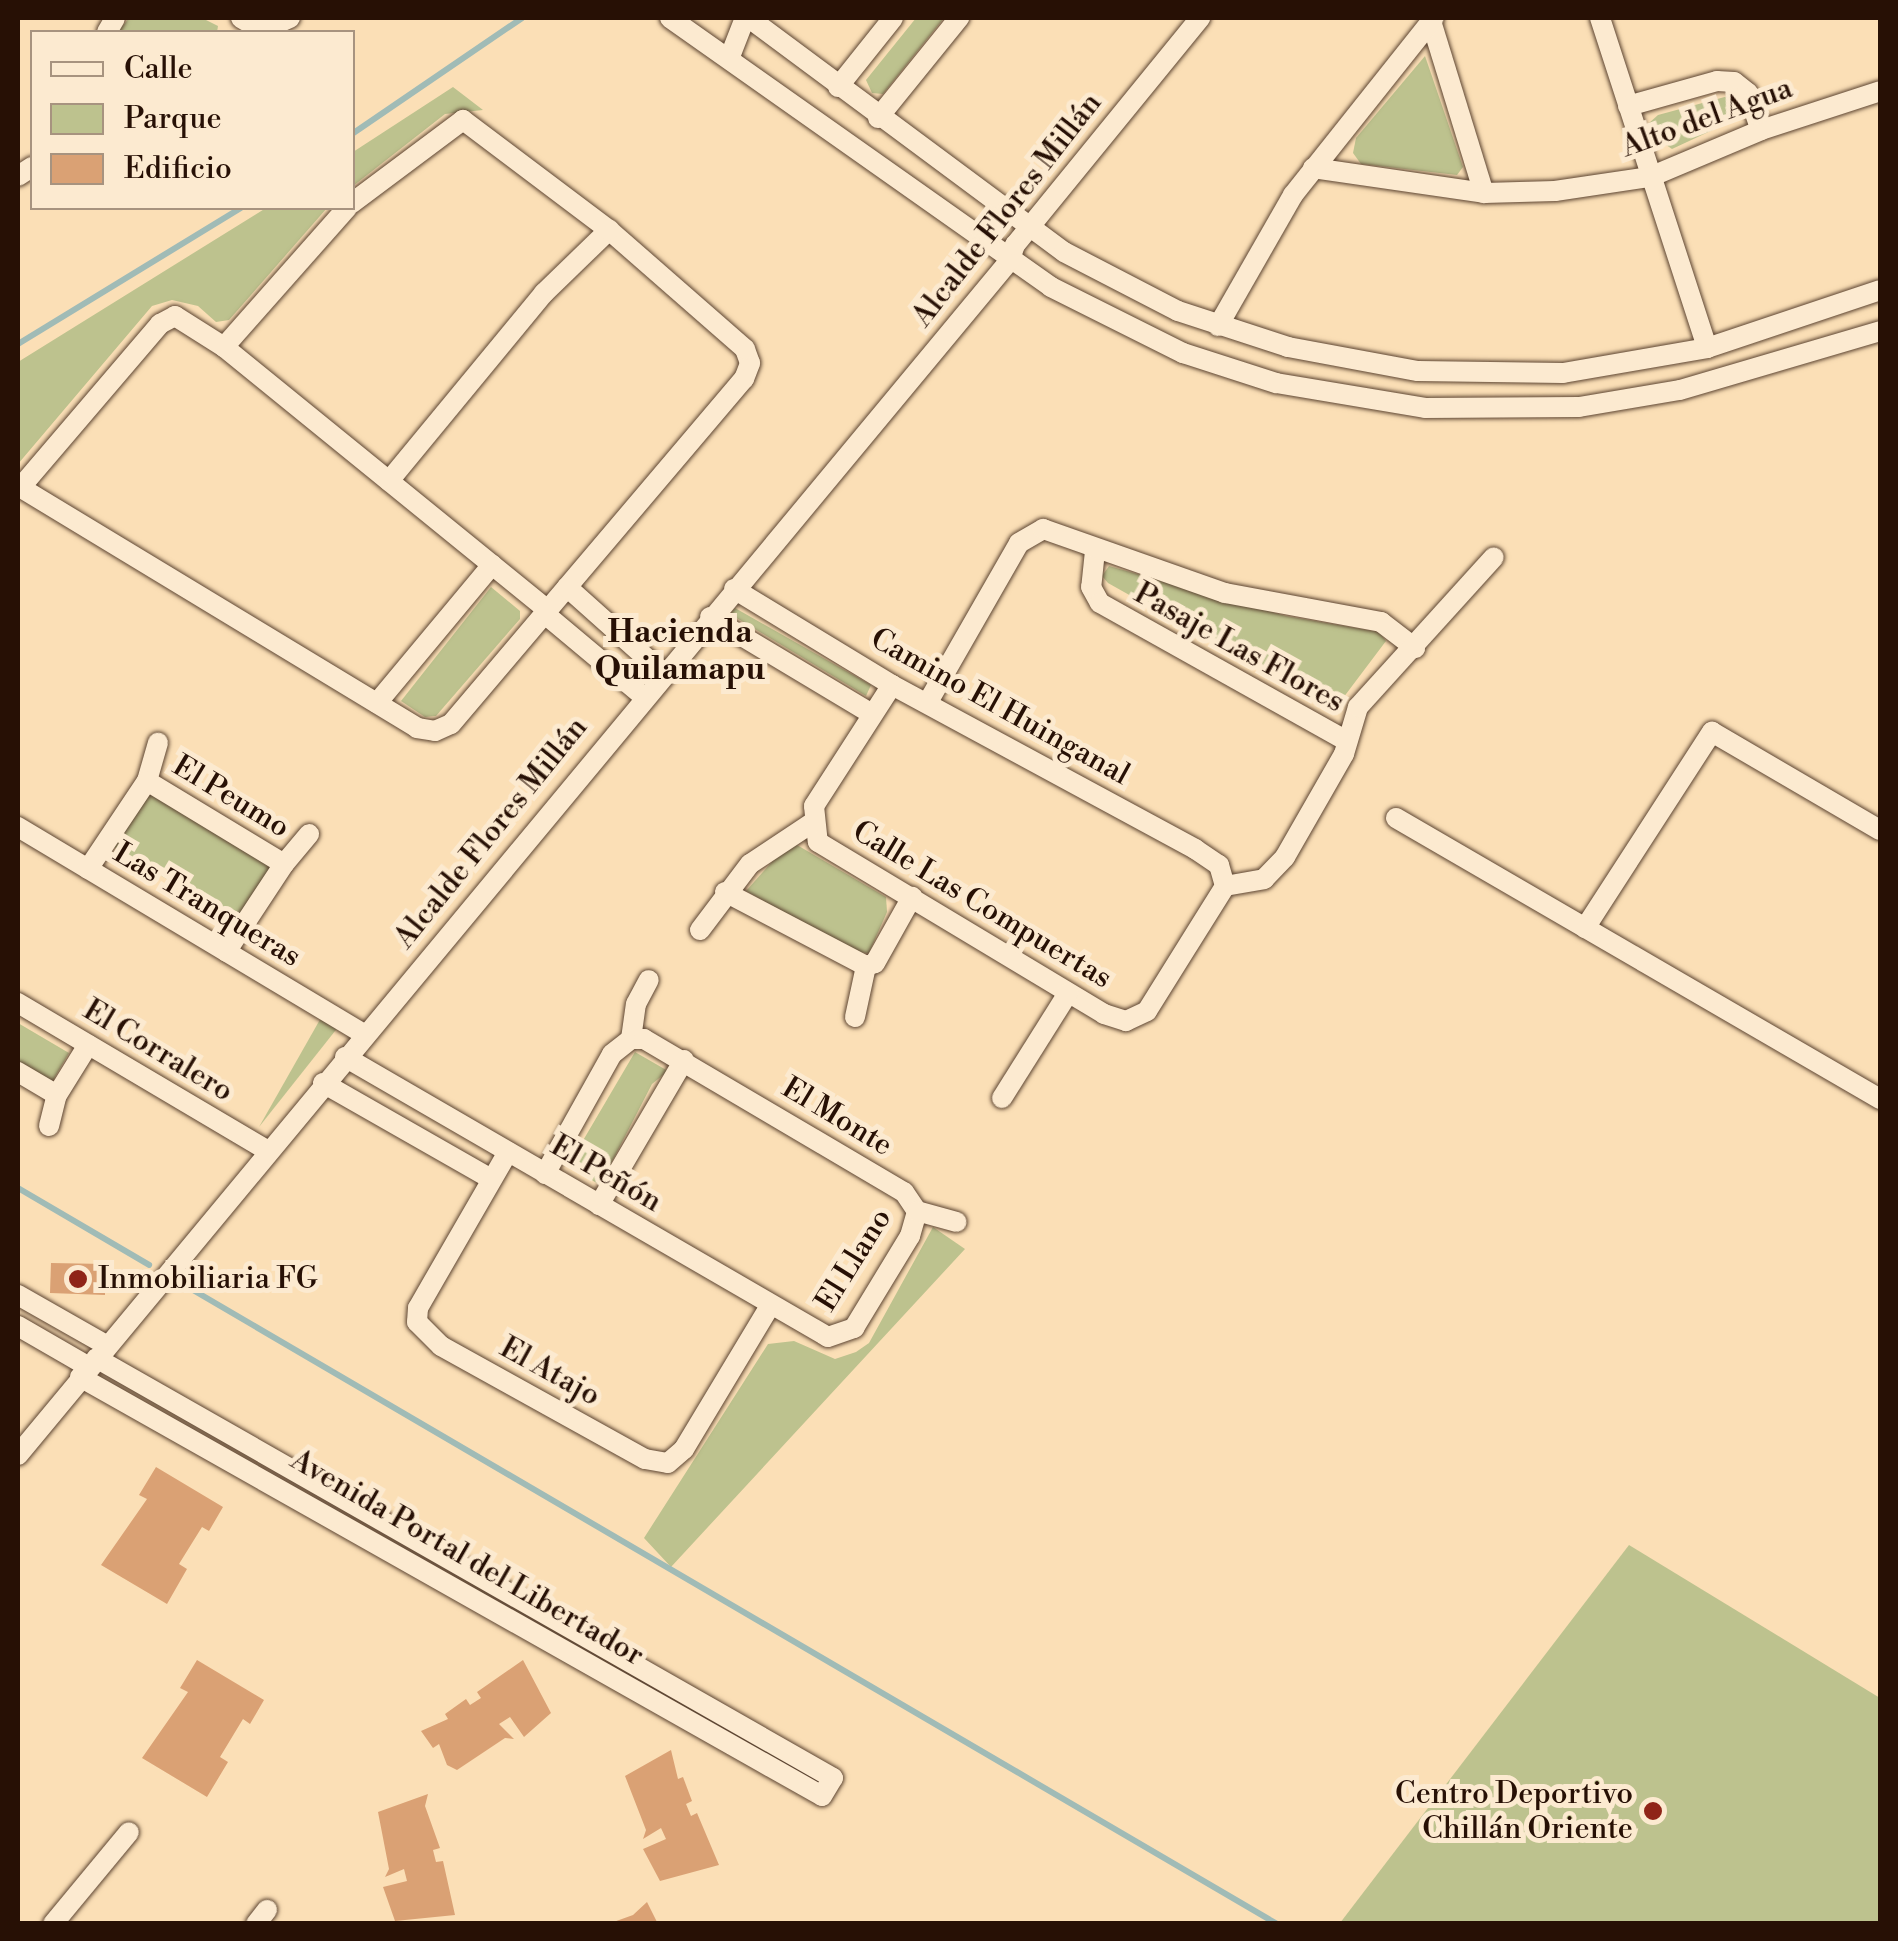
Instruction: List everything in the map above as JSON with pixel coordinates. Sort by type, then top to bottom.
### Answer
[{"type":"street","points":[[262,30],[290,18]]},
{"type":"street","points":[[670,18],[1010,260],[1168,346],[1324,394],[1426,408],[1579,407],[1680,390],[1880,330]]},
{"type":"street","points":[[729,59],[747,18],[1028,228],[1126,287],[1218,326],[1323,354],[1418,371],[1514,375],[1612,368],[1707,348],[1880,290]]},
{"type":"street","points":[[838,87],[893,18]]},
{"type":"street","points":[[878,118],[959,18]]},
{"type":"street","name":"Alcalde Flores Millán","points":[[18,1454],[642,696],[1010,260],[1028,228],[1200,18]]},
{"type":"street","points":[[1600,18],[1707,348]]},
{"type":"street","points":[[1218,326],[1313,168],[1433,19]]},
{"type":"street","points":[[1433,19],[1484,193]]},
{"type":"street","points":[[1628,106],[1716,80],[1734,82],[1748,93],[1761,130]]},
{"type":"street","name":"Alto del Agua","points":[[1313,168],[1484,193],[1650,177],[1761,130],[1880,91]]},
{"type":"street","points":[[355,201],[464,120],[609,230],[745,348],[750,363],[744,379],[567,587],[546,612],[451,724],[435,732],[417,728],[19,487],[160,324],[175,316],[190,320],[492,565],[546,612],[642,696]]},
{"type":"street","points":[[224,347],[346,210]]},
{"type":"street","points":[[389,481],[544,293],[609,230]]},
{"type":"street","points":[[1323,354],[1318,379],[1324,394]]},
{"type":"street","points":[[928,702],[1025,536],[1053,531],[1094,551],[1261,601],[1381,622],[1414,648]]},
{"type":"street","name":"Pasaje Las Flores","points":[[1094,551],[1091,587],[1100,603],[1346,741]]},
{"type":"street","points":[[1225,886],[1264,879],[1285,857],[1346,741],[1358,708],[1494,557]]},
{"type":"street","points":[[377,704],[492,565]]},
{"type":"street","points":[[567,587],[662,672]]},
{"type":"street","name":"Camino El Huinganal","points":[[734,589],[892,685],[1195,848],[1219,865],[1225,886]]},
{"type":"street","points":[[710,617],[872,714]]},
{"type":"street","name":"Calle Las Compuertas","points":[[892,685],[814,806],[812,823],[818,842],[1068,993],[1126,1021],[1147,1012],[1225,886]]},
{"type":"street","points":[[1585,928],[1712,732],[1880,830]]},
{"type":"street","name":"El Peumo","points":[[88,869],[147,781],[158,744]]},
{"type":"street","name":"El Peumo","points":[[147,781],[284,864]]},
{"type":"street","points":[[1396,818],[1880,1099]]},
{"type":"street","points":[[700,930],[725,892],[750,864],[812,823]]},
{"type":"street","name":"Las Tranqueras","points":[[18,827],[365,1035]]},
{"type":"street","name":"El Peumo","points":[[226,952],[284,864],[309,834]]},
{"type":"street","points":[[725,892],[866,966],[874,963],[912,896]]},
{"type":"street","points":[[856,1018],[866,966]]},
{"type":"street","points":[[545,1174],[612,1054],[632,1039],[636,1004],[649,980]]},
{"type":"street","points":[[1002,1098],[1068,993]]},
{"type":"street","name":"El Corralero","points":[[18,1003],[267,1150]]},
{"type":"street","name":"El Monte","points":[[632,1039],[655,1042],[904,1192],[917,1212],[957,1222]]},
{"type":"street","points":[[49,1126],[57,1095],[88,1044]]},
{"type":"street","name":"El Peñón","points":[[345,1057],[770,1306],[838,1338]]},
{"type":"street","points":[[599,1205],[684,1060]]},
{"type":"street","points":[[18,1072],[57,1095]]},
{"type":"street","points":[[323,1082],[491,1179]]},
{"type":"street","name":"El Atajo","points":[[508,1152],[423,1294],[417,1322],[440,1346],[645,1459],[668,1463],[684,1449],[770,1306]]},
{"type":"street","name":"El Llano","points":[[838,1338],[854,1328],[910,1236],[917,1212]]},
{"type":"street","name":"Avenida Portal del Libertador","points":[[18,1294],[93,1362]]},
{"type":"street","name":"Avenida Portal del Libertador","points":[[18,1326],[93,1362],[828,1787]]},
{"type":"street","points":[[53,1924],[130,1832]]},
{"type":"green space","points":[[129,18],[202,18],[218,26],[217,30],[120,30]]},
{"type":"green space","points":[[916,18],[944,18],[883,94],[872,93],[866,80]]},
{"type":"green space","points":[[1425,56],[1463,167],[1457,175],[1361,164],[1353,153],[1356,138]]},
{"type":"green space","points":[[453,87],[483,110],[445,114],[355,184],[355,151]]},
{"type":"green space","points":[[1732,95],[1742,111],[1732,121],[1672,149],[1650,134],[1649,123],[1658,115]]},
{"type":"green space","points":[[263,210],[325,210],[229,320],[216,322],[198,306],[172,300],[152,306],[18,464],[18,362]]},
{"type":"green space","points":[[1109,566],[1286,616],[1379,632],[1386,641],[1334,710],[1108,583],[1102,576]]},
{"type":"green space","points":[[491,587],[520,611],[520,619],[436,716],[425,717],[401,701]]},
{"type":"green space","points":[[735,608],[871,685],[866,696],[730,614]]},
{"type":"green space","points":[[148,787],[276,865],[241,924],[112,846]]},
{"type":"green space","points":[[797,845],[886,897],[887,912],[869,953],[853,952],[746,891],[778,855]]},
{"type":"green space","points":[[322,1016],[339,1026],[259,1127]]},
{"type":"green space","points":[[18,1023],[69,1053],[52,1082],[18,1062]]},
{"type":"green space","points":[[635,1052],[668,1071],[652,1084],[600,1185],[568,1166]]},
{"type":"green space","points":[[933,1227],[965,1249],[671,1567],[644,1538],[768,1344],[794,1341],[835,1359],[869,1343]]},
{"type":"green space","name":"Centro Deportivo Chillán Oriente","points":[[1629,1545],[1880,1698],[1880,1923],[1340,1923]]},
{"type":"building","name":"Inmobiliaria FG","points":[[51,1263],[105,1264],[105,1295],[50,1293]]},
{"type":"building","points":[[156,1467],[223,1507],[209,1531],[202,1527],[179,1564],[187,1569],[167,1604],[101,1565],[147,1499],[139,1495]]},
{"type":"building","points":[[197,1660],[264,1700],[250,1724],[243,1719],[220,1757],[228,1762],[207,1797],[142,1758],[188,1692],[180,1688]]},
{"type":"building","points":[[523,1660],[551,1713],[524,1737],[510,1717],[499,1724],[514,1739],[505,1738],[457,1770],[447,1765],[439,1744],[433,1748],[421,1731],[448,1719],[445,1714],[466,1699],[470,1705],[481,1698],[477,1692]]},
{"type":"building","points":[[671,1750],[678,1779],[683,1777],[692,1801],[686,1804],[691,1816],[697,1813],[719,1865],[660,1881],[643,1849],[666,1839],[661,1828],[643,1839],[646,1830],[625,1776]]},
{"type":"building","points":[[428,1794],[425,1806],[440,1848],[433,1850],[436,1862],[443,1861],[455,1915],[395,1921],[383,1887],[407,1881],[404,1869],[385,1877],[389,1869],[378,1812]]},
{"type":"building","points":[[647,1902],[658,1924],[608,1924],[633,1915]]},
{"type":"waterway","points":[[355,132],[522,18]]},
{"type":"waterway","points":[[18,344],[238,210]]},
{"type":"waterway","points":[[18,1188],[149,1265]]},
{"type":"waterway","points":[[181,1283],[1277,1924]]},
{"type":"place","name":"Inmobiliaria FG","points":[[78,1279]]},
{"type":"place","name":"Centro Deportivo Chillán Oriente","points":[[1653,1811]]},
{"type":"district","name":"Hacienda Quilamapu","points":[[680,652]]}]
